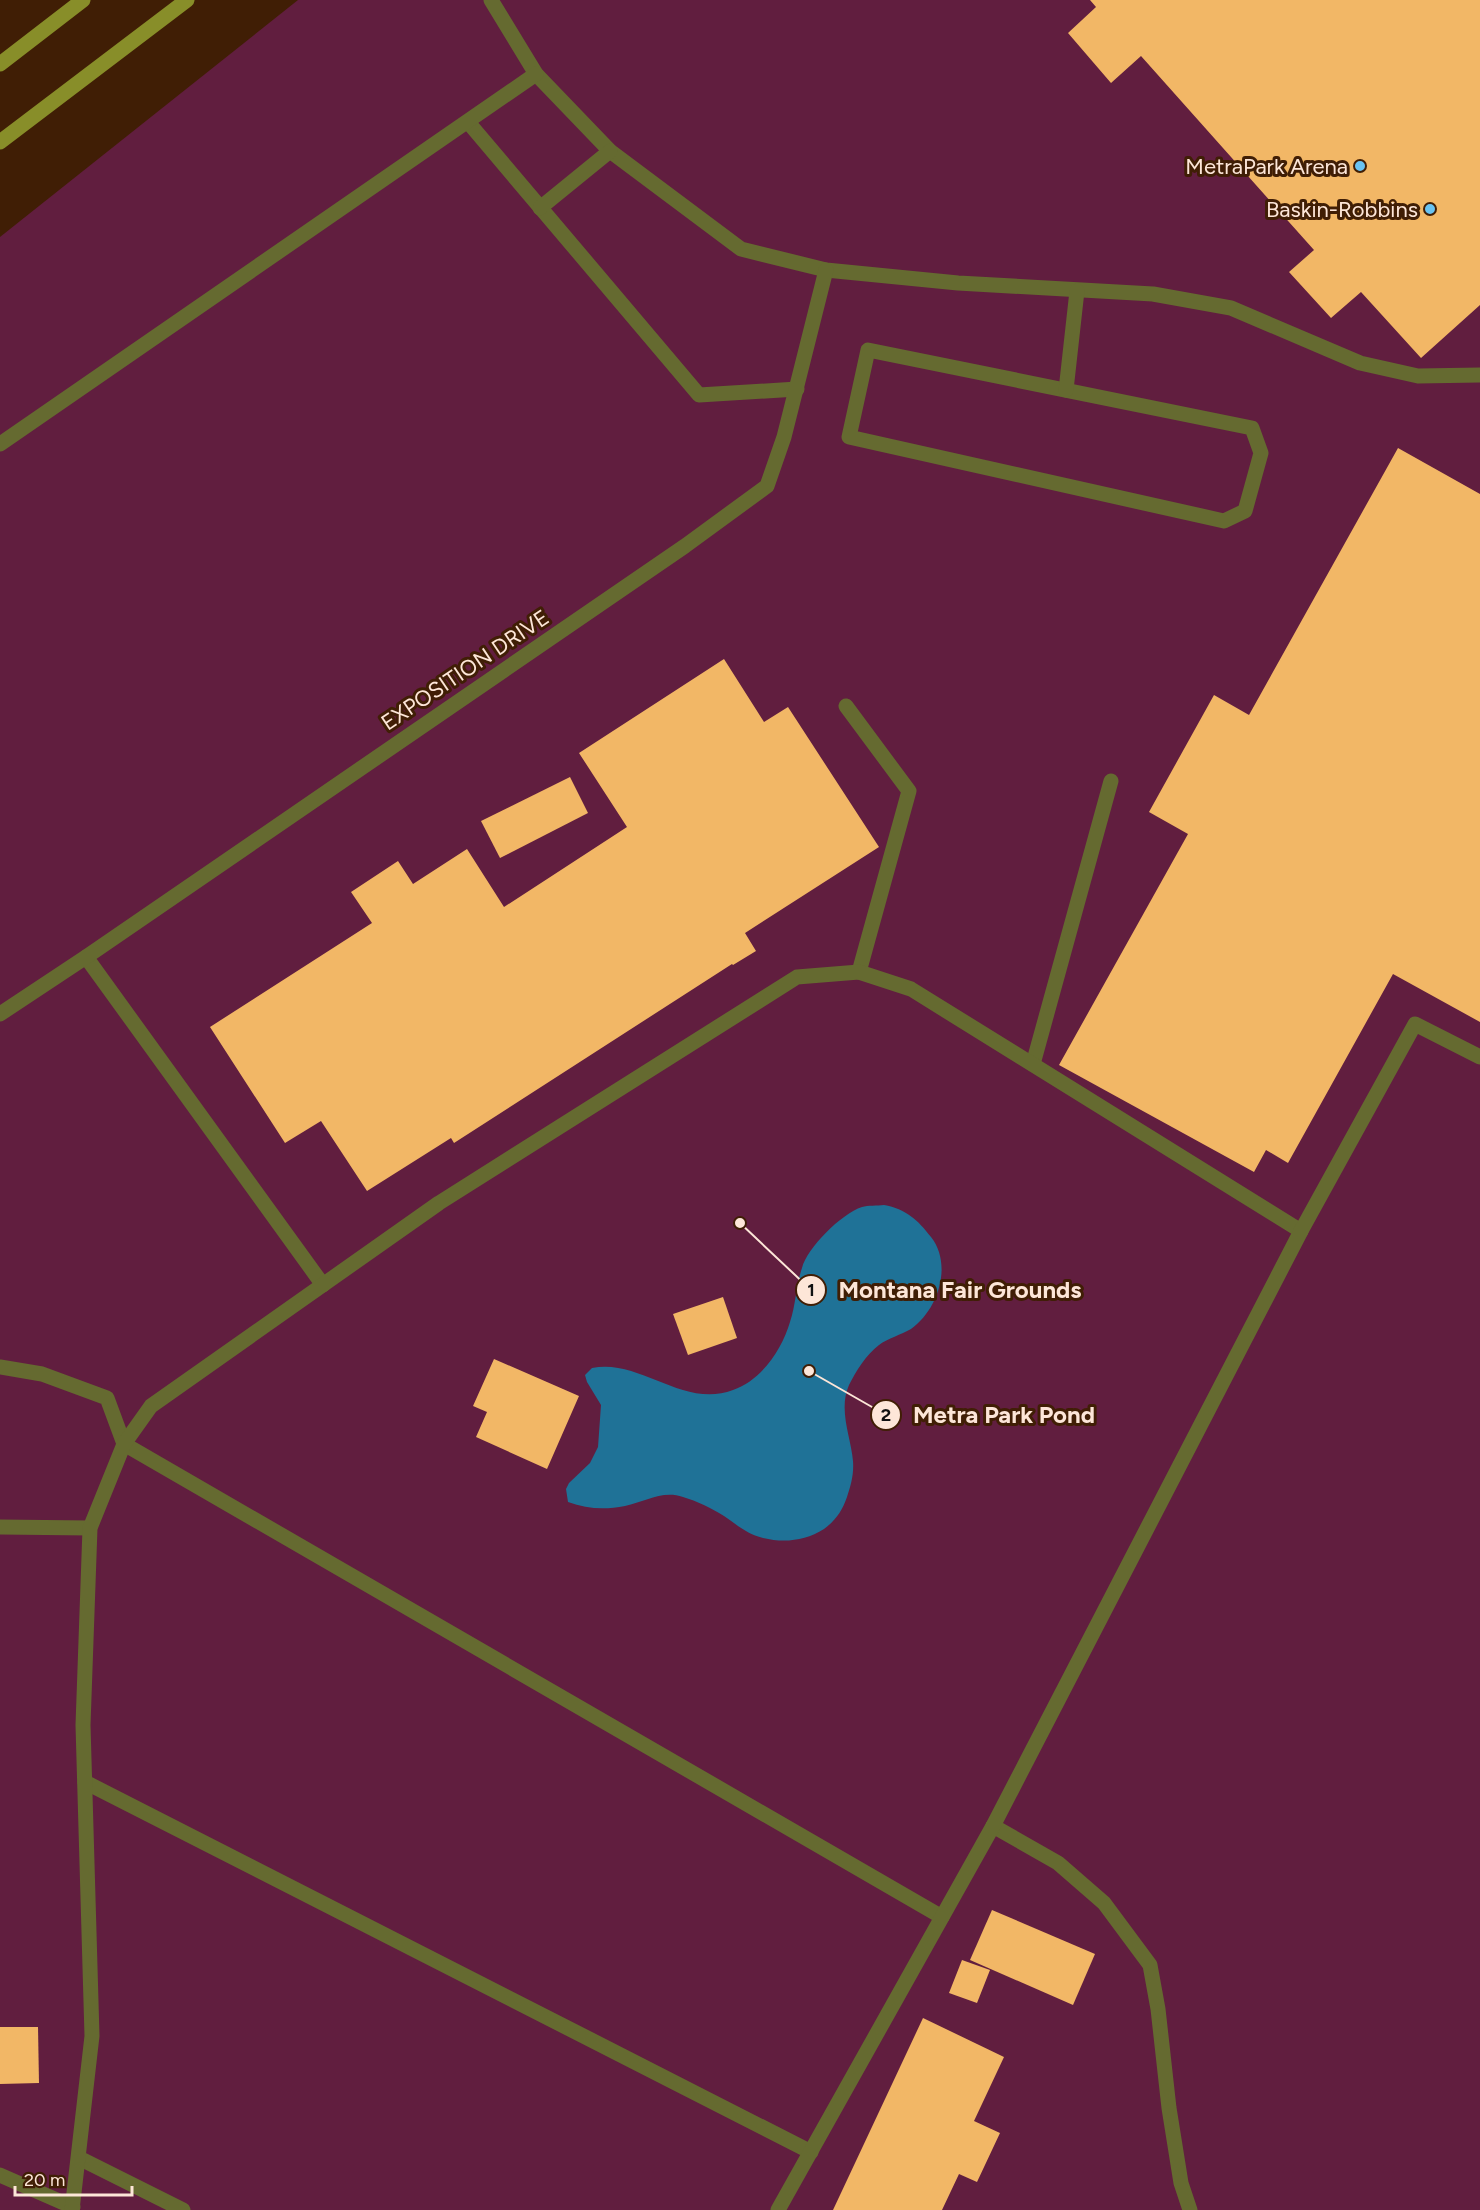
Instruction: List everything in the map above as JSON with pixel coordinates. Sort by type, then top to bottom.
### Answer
[{"type":"main road","points":[[0,64],[83,0]]},
{"type":"main road","points":[[0,142],[187,0]]},
{"type":"street","points":[[491,0],[536,74],[610,151],[741,249],[826,270],[958,283],[1153,294],[1231,308],[1360,363],[1418,376],[1480,375]]},
{"type":"street","points":[[0,444],[536,74]]},
{"type":"street","points":[[468,122],[699,395],[796,389]]},
{"type":"street","points":[[540,208],[610,151]]},
{"type":"street","name":"EXPOSITION DRIVE","points":[[0,1014],[675,553],[767,486],[784,437],[826,270]]},
{"type":"street","points":[[1066,390],[1077,291]]},
{"type":"street","points":[[868,350],[1066,390],[1252,428],[1261,453],[1245,512],[1224,521],[849,437],[868,350]]},
{"type":"street","points":[[846,705],[909,791],[859,972]]},
{"type":"street","points":[[1033,1064],[1111,781]]},
{"type":"street","points":[[86,957],[323,1285]]},
{"type":"street","points":[[0,2175],[73,2209],[92,2036],[83,1725],[90,1528],[124,1444],[151,1406],[439,1203],[797,977],[859,972],[911,989],[1301,1231]]},
{"type":"street","points":[[778,2210],[993,1826],[1301,1231],[1415,1024],[1480,1057]]},
{"type":"street","points":[[0,1367],[42,1374],[107,1398],[124,1444],[942,1917]]},
{"type":"street","points":[[0,1527],[90,1528]]},
{"type":"street","points":[[84,1782],[811,2152]]},
{"type":"street","points":[[993,1826],[1058,1863],[1104,1903],[1150,1965],[1158,2009],[1172,2129],[1181,2183],[1190,2210]]},
{"type":"street","points":[[79,2158],[183,2210]]},
{"type":"shaded area","points":[[298,0],[1480,0],[1480,2210],[0,2210],[0,237]]},
{"type":"water","points":[[884,1205],[899,1209],[911,1216],[931,1237],[938,1248],[941,1261],[939,1286],[929,1311],[921,1321],[874,1349],[862,1363],[849,1385],[845,1414],[853,1461],[853,1475],[845,1502],[832,1522],[824,1529],[809,1536],[794,1540],[779,1540],[752,1534],[709,1508],[675,1495],[610,1508],[589,1507],[568,1502],[566,1489],[569,1483],[590,1463],[598,1447],[601,1405],[585,1375],[592,1368],[610,1367],[627,1370],[679,1389],[697,1393],[715,1394],[743,1385],[762,1371],[782,1343],[792,1315],[802,1268],[818,1242],[835,1224],[854,1211],[864,1206]]},
{"type":"building","name":"MetraPark Arena","points":[[1090,0],[1480,0],[1480,305],[1421,358],[1361,292],[1331,318],[1289,272],[1314,250],[1141,56],[1111,83],[1068,33],[1096,7]]},
{"type":"building","points":[[1398,448],[1480,494],[1480,1022],[1393,974],[1288,1163],[1266,1150],[1254,1172],[1059,1065],[1188,834],[1149,812],[1214,695],[1249,715]]},
{"type":"building","points":[[724,659],[764,722],[788,707],[879,847],[745,933],[756,951],[732,964],[454,1143],[451,1138],[367,1191],[321,1121],[285,1143],[210,1027],[372,923],[351,892],[398,861],[413,884],[467,849],[504,907],[627,827],[579,753]]},
{"type":"building","points":[[570,777],[588,813],[500,858],[481,821]]},
{"type":"building","points":[[723,1297],[737,1338],[688,1355],[673,1314]]},
{"type":"building","points":[[494,1359],[579,1396],[547,1469],[476,1437],[487,1412],[473,1406]]},
{"type":"building","points":[[992,1910],[1095,1954],[1073,2005],[970,1960]]},
{"type":"building","points":[[962,1960],[990,1970],[977,2003],[949,1993]]},
{"type":"building","points":[[923,2018],[1004,2057],[974,2121],[1000,2133],[977,2182],[959,2174],[942,2210],[833,2210]]},
{"type":"building","points":[[0,2027],[38,2027],[39,2083],[0,2084]]},
{"type":"place","name":"MetraPark Arena","points":[[1360,166]]},
{"type":"place","name":"Baskin-Robbins","points":[[1430,209]]},
{"type":"place","name":"Montana Fair Grounds","points":[[740,1223]]},
{"type":"place","name":"Metra Park Pond","points":[[809,1371]]}]
